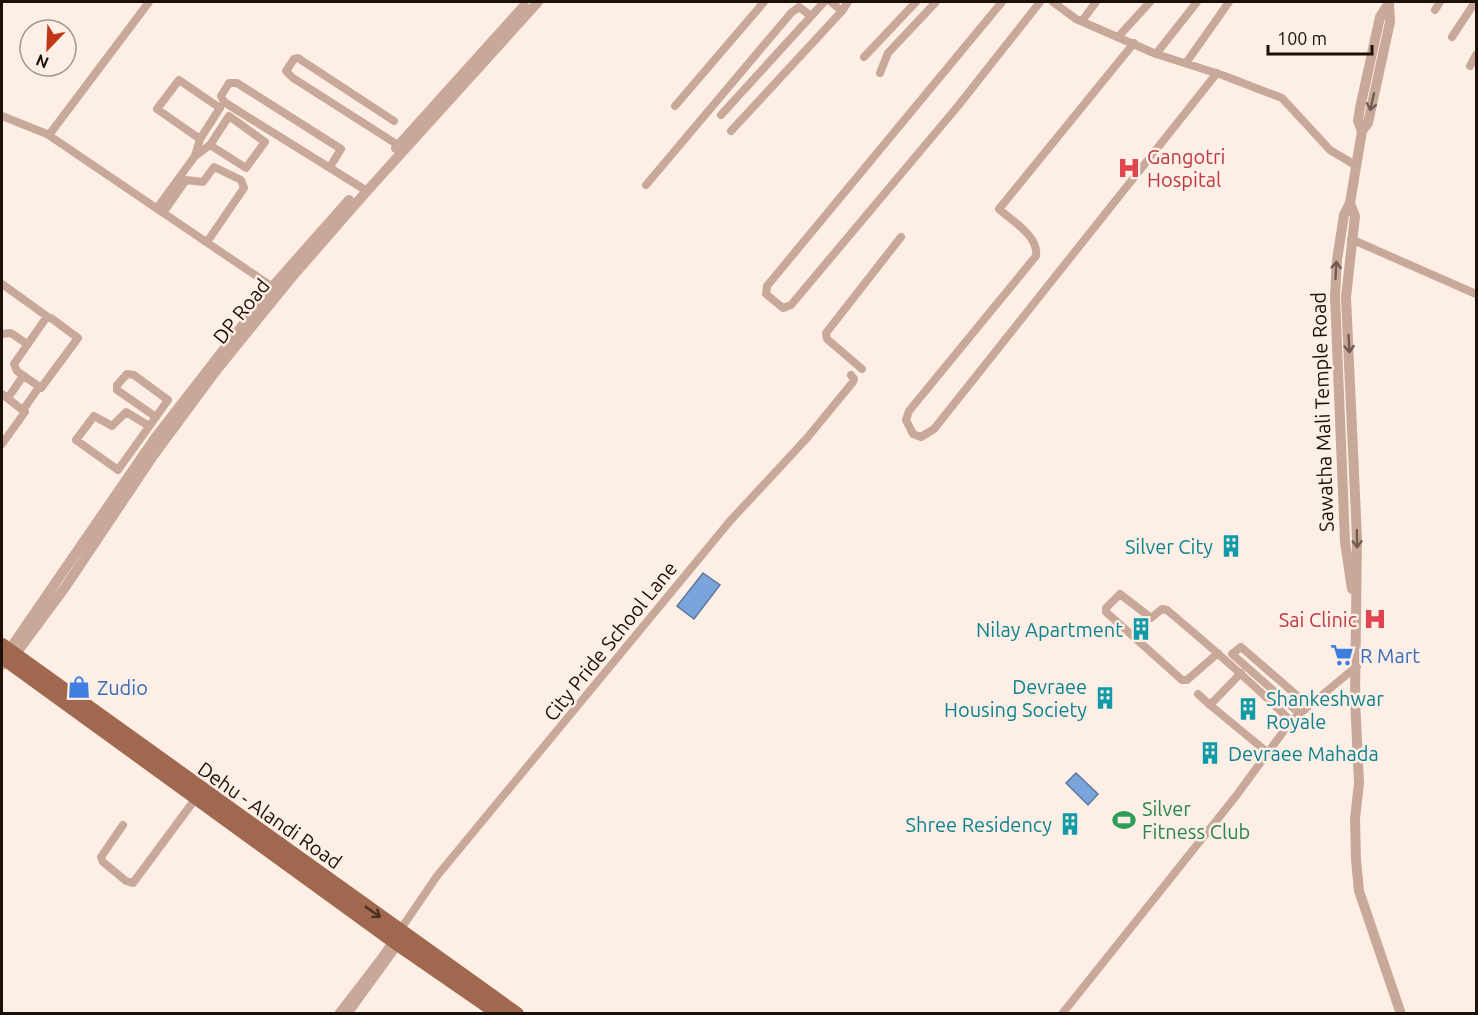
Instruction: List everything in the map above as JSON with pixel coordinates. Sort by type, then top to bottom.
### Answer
[{"type":"main road","name":"Dehu - Alandi Road","points":[[5,657],[399,937],[499,1014]]},
{"type":"main road","name":"Dehu - Alandi Road","points":[[5,657],[196,798],[399,937],[517,1014]]},
{"type":"street","points":[[49,135],[149,2]]},
{"type":"street","name":"DP Road","points":[[364,189],[398,145],[528,2]]},
{"type":"street","name":"DP Road","points":[[139,470],[163,428],[276,289],[364,189],[538,2]]},
{"type":"street","points":[[675,106],[764,2]]},
{"type":"street","points":[[721,115],[824,2]]},
{"type":"street","points":[[831,2],[842,11]]},
{"type":"street","points":[[731,131],[848,2]]},
{"type":"street","points":[[864,57],[916,2]]},
{"type":"street","points":[[880,73],[882,63],[888,53],[936,2]]},
{"type":"street","points":[[1002,2],[767,286],[766,294],[783,308],[791,305],[958,106],[1040,2]]},
{"type":"street","points":[[1053,2],[1082,21],[1156,54],[1275,94],[1288,102],[1330,150],[1355,165]]},
{"type":"street","points":[[1082,21],[1096,2]]},
{"type":"street","points":[[1118,37],[1150,2]]},
{"type":"street","points":[[1156,54],[1197,2]]},
{"type":"street","points":[[1186,63],[1229,2]]},
{"type":"street","name":"Sawatha Mali Temple Road","points":[[1358,621],[1345,542],[1335,296],[1337,260],[1344,215],[1350,203],[1362,130],[1368,123],[1390,22],[1389,2]]},
{"type":"street","points":[[1435,10],[1440,2]]},
{"type":"street","points":[[1452,37],[1475,2]]},
{"type":"street","points":[[646,185],[759,49],[802,4],[811,16]]},
{"type":"street","points":[[1134,43],[999,209],[1032,239],[1036,248],[1036,256],[909,411],[906,420],[913,434],[921,437],[934,429],[1217,73]]},
{"type":"street","points":[[1470,66],[1476,55]]},
{"type":"street","points":[[394,121],[298,58],[294,59],[286,71],[292,78],[398,145]]},
{"type":"street","points":[[160,211],[195,156],[200,139],[220,108],[179,80],[157,109],[200,139]]},
{"type":"street","points":[[330,167],[341,149],[237,83],[229,83],[220,96],[224,102],[364,189]]},
{"type":"street","points":[[2,116],[49,135],[276,289]]},
{"type":"street","points":[[195,156],[210,145],[229,116],[265,142],[246,168],[210,145]]},
{"type":"street","points":[[160,211],[186,180],[203,182],[214,167],[241,180],[244,188],[207,242]]},
{"type":"street","name":"Sawatha Mali Temple Road","points":[[1350,203],[1355,216],[1346,297],[1357,528],[1359,783],[1355,819],[1359,891],[1401,1014]]},
{"type":"street","points":[[862,369],[827,339],[826,333],[902,237]]},
{"type":"street","points":[[1351,239],[1476,294]]},
{"type":"street","points":[[2,284],[78,338],[44,386],[39,387],[23,410],[25,412],[2,444]]},
{"type":"street","name":"DP Road","points":[[5,657],[139,470],[276,289]]},
{"type":"street","points":[[39,387],[15,369],[14,364],[48,317]]},
{"type":"street","points":[[2,334],[11,333],[27,344]]},
{"type":"street","points":[[152,421],[126,412],[112,426],[94,416],[76,440],[118,470],[152,421],[168,400],[134,375],[125,376],[117,385],[117,390],[152,421],[163,428]]},
{"type":"street","points":[[23,376],[5,396],[23,410]]},
{"type":"street","name":"City Pride School Lane","points":[[399,937],[437,876],[730,520],[807,438],[853,377]]},
{"type":"street","points":[[1218,653],[1187,680],[1182,680],[1106,612],[1106,608],[1120,594],[1151,618],[1165,608],[1218,653],[1279,706],[1295,717]]},
{"type":"street","points":[[1295,717],[1232,654],[1241,647],[1309,706]]},
{"type":"street","points":[[1062,1014],[1236,796],[1295,717],[1324,696],[1357,666]]},
{"type":"street","points":[[1210,705],[1240,673]]},
{"type":"street","points":[[1198,694],[1267,752]]},
{"type":"street","points":[[123,825],[101,857],[103,862],[126,881],[133,883],[196,798]]},
{"type":"street","points":[[338,1014],[399,937]]},
{"type":"street","points":[[348,1014],[399,937]]},
{"type":"water","points":[[703,573],[720,585],[694,619],[677,606]]},
{"type":"water","points":[[1076,773],[1098,794],[1088,805],[1066,783]]},
{"type":"place","name":"Gangotri Hospital","points":[[1129,168]]},
{"type":"place","name":"Silver City","points":[[1231,546]]},
{"type":"place","name":"Sai Clinic","points":[[1375,619]]},
{"type":"place","name":"Nilay Apartment","points":[[1141,629]]},
{"type":"place","name":"R Mart","points":[[1342,655]]},
{"type":"place","name":"Zudio","points":[[79,687]]},
{"type":"place","name":"Devraee Housing Society","points":[[1105,698]]},
{"type":"place","name":"Shankeshwar Royale","points":[[1248,709]]},
{"type":"place","name":"Devraee Mahada","points":[[1210,753]]},
{"type":"place","name":"Silver Fitness Club","points":[[1124,820]]},
{"type":"place","name":"Shree Residency","points":[[1070,824]]}]
